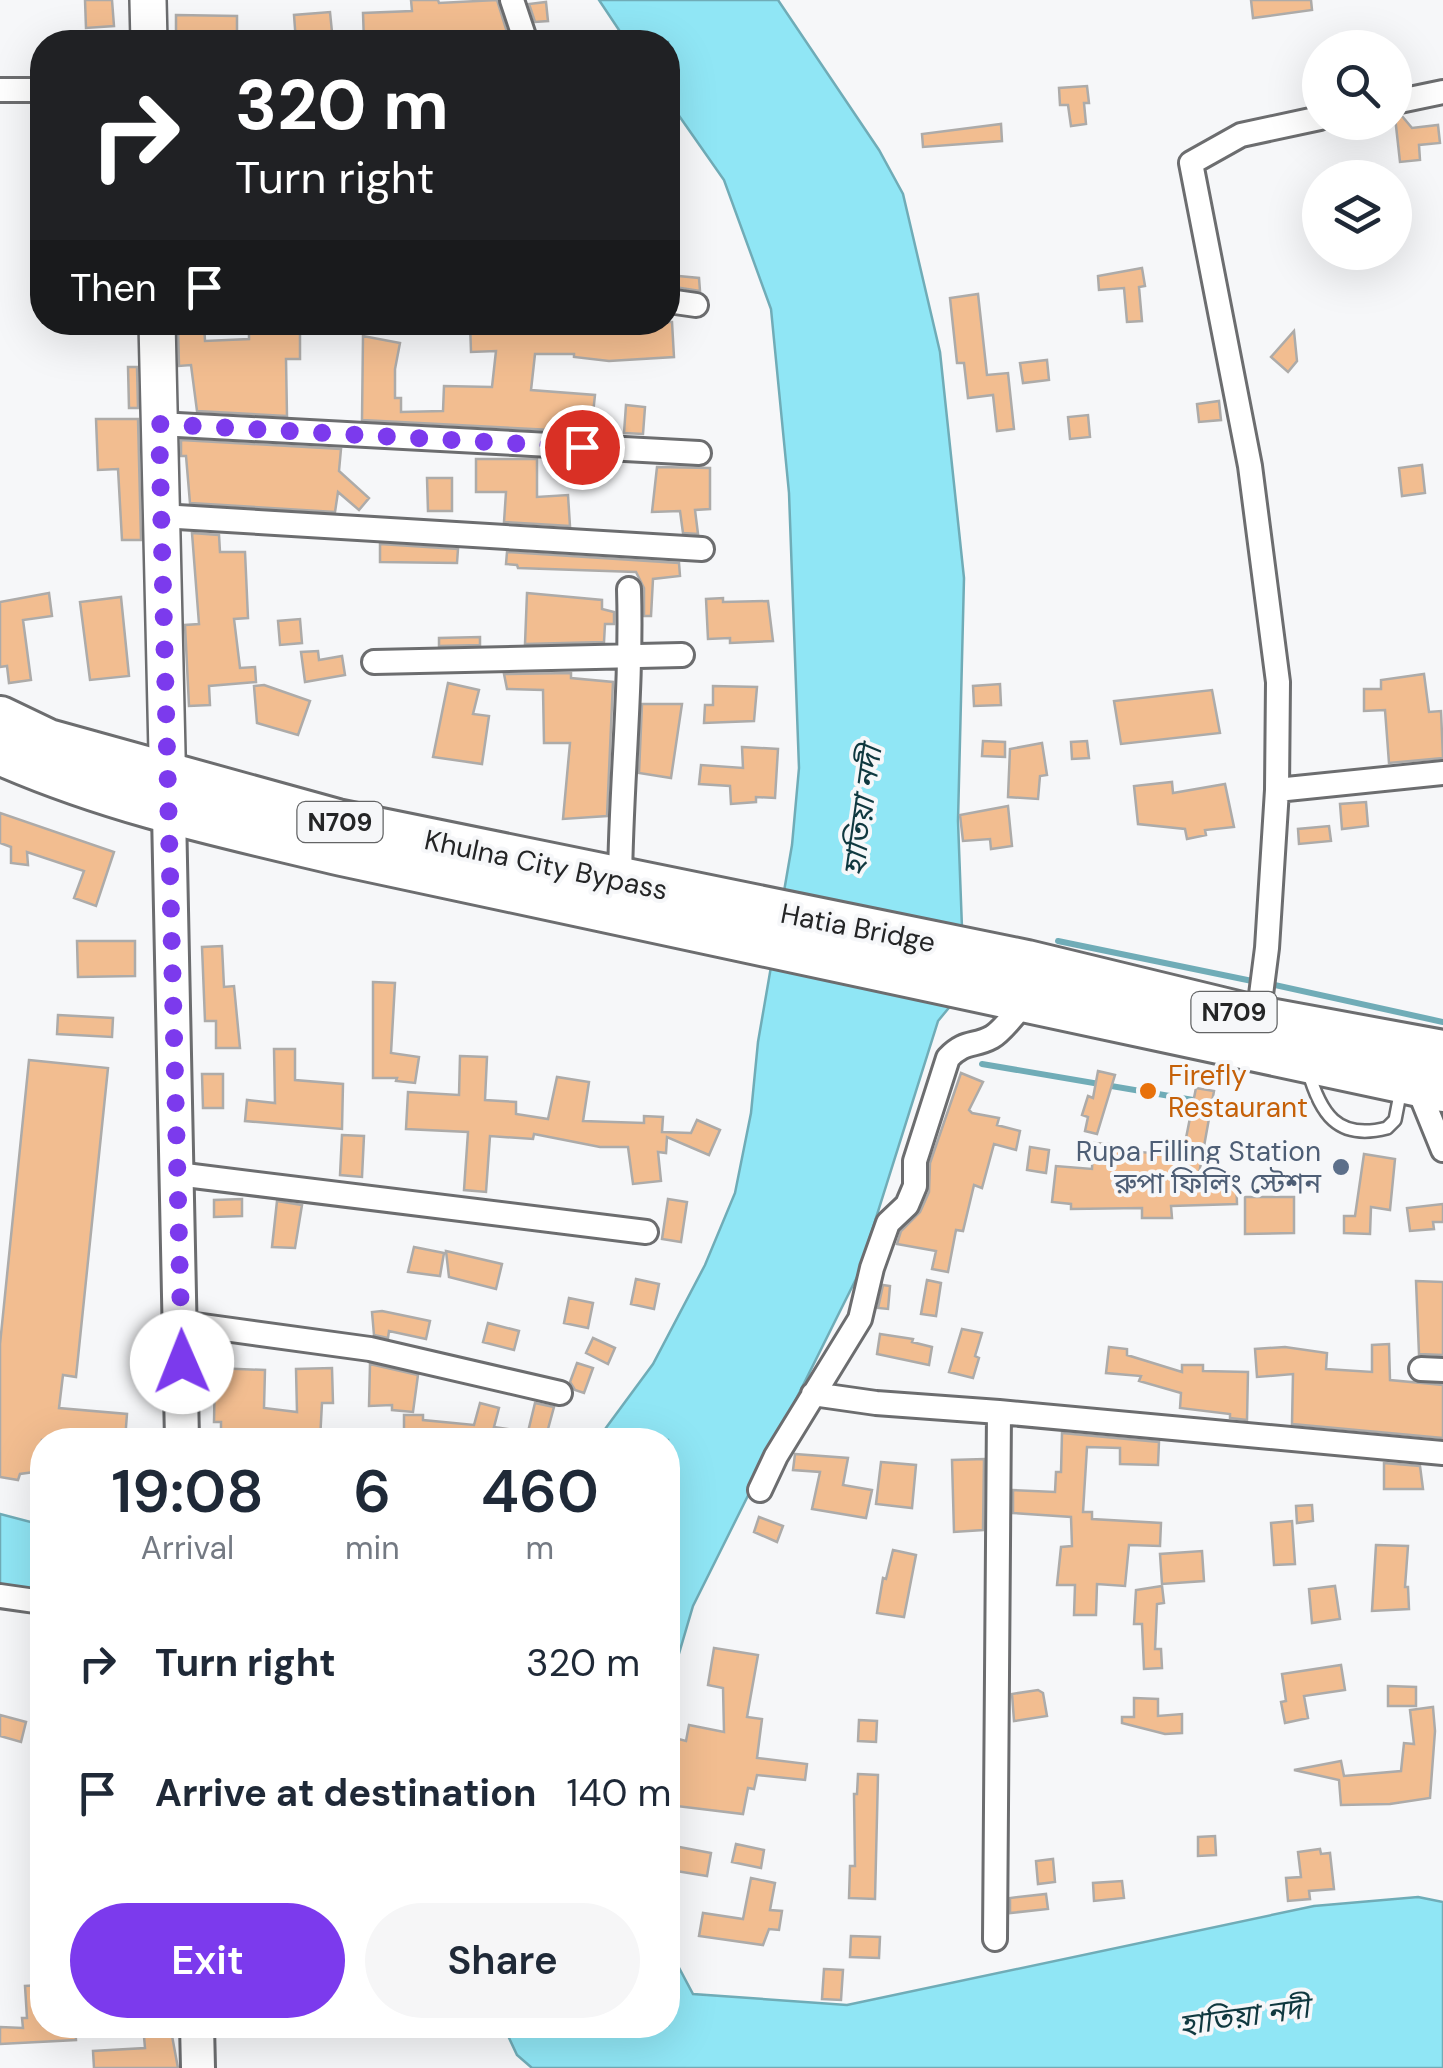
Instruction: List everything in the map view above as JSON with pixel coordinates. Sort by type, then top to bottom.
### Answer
[{"type":"highway","name":"Khulna City Bypass","points":[[0,718],[168,794],[342,854],[687,910]]},
{"type":"highway","name":"Khulna City Bypass","points":[[0,753],[64,782],[336,821],[620,880],[687,910]]},
{"type":"highway","name":"Hatia Bridge","points":[[687,910],[1024,988]]},
{"type":"highway","name":"N709","points":[[1024,988],[1258,1018],[1443,1052]]},
{"type":"highway","name":"N709","points":[[1024,988],[1306,1061],[1421,1086]]},
{"type":"main road","points":[[148,0],[149,30]]},
{"type":"main road","points":[[157,335],[168,794]]},
{"type":"street","points":[[512,0],[522,30]]},
{"type":"street","points":[[0,90],[30,90]]},
{"type":"street","points":[[1412,98],[1443,92]]},
{"type":"street","points":[[1258,1018],[1267,948],[1278,682],[1250,466],[1191,163],[1241,136],[1302,122]]},
{"type":"street","points":[[680,303],[696,305]]},
{"type":"street","points":[[159,424],[699,453]]},
{"type":"street","points":[[161,516],[702,549]]},
{"type":"street","points":[[620,880],[621,788],[631,656],[629,590]]},
{"type":"street","points":[[374,662],[682,655]]},
{"type":"street","points":[[1276,790],[1443,773]]},
{"type":"street","points":[[168,794],[182,1428]]},
{"type":"street","points":[[760,1490],[860,1319],[888,1223],[907,1205],[915,1186],[914,1160],[948,1058],[960,1046],[995,1036],[1024,988]]},
{"type":"street","points":[[1421,1086],[1443,1150]]},
{"type":"street","points":[[177,1174],[646,1232]]},
{"type":"street","points":[[181,1323],[370,1349],[560,1393]]},
{"type":"street","points":[[813,1394],[876,1403],[1443,1453]]},
{"type":"street","points":[[996,1938],[999,1412]]},
{"type":"street","points":[[0,1596],[30,1600]]},
{"type":"street","points":[[197,2038],[198,2068]]},
{"type":"lane","points":[[1306,1061],[1314,1092],[1325,1113],[1347,1128],[1387,1128],[1421,1086]]},
{"type":"water","name":"হাতিয়া নদী","points":[[599,0],[778,0],[879,150],[903,194],[940,352],[964,578],[958,821],[962,928],[952,1004],[938,1021],[858,1275],[693,1606],[680,1650],[680,1428],[606,1428],[653,1364],[705,1265],[735,1193],[751,1113],[758,1042],[792,845],[799,768],[789,493],[771,309],[724,180],[680,117],[680,30],[619,30]]},
{"type":"water","points":[[0,1514],[30,1522],[30,1595],[0,1593]]},
{"type":"water","name":"হাতিয়া নদী","points":[[1418,1897],[1443,1902],[1443,2068],[532,2068],[517,2055],[509,2038],[680,2038],[680,1970],[693,1994],[847,2005],[1314,1906]]},
{"type":"building","points":[[85,0],[112,0],[114,26],[86,28]]},
{"type":"building","points":[[411,0],[497,0],[506,30],[364,30],[363,13],[412,11]]},
{"type":"building","points":[[1251,0],[1311,0],[1312,10],[1253,18]]},
{"type":"building","points":[[546,2],[548,21],[535,22],[529,4]]},
{"type":"building","points":[[330,12],[332,30],[295,30],[294,15]]},
{"type":"building","points":[[176,15],[237,16],[237,30],[176,30]]},
{"type":"building","points":[[1087,86],[1086,124],[1071,126],[1068,105],[1060,105],[1059,88]]},
{"type":"building","points":[[1001,124],[1002,141],[923,147],[922,134]]},
{"type":"building","points":[[1438,125],[1440,143],[1419,145],[1420,160],[1400,160],[1398,140],[1412,140],[1412,128]]},
{"type":"building","points":[[1142,268],[1142,321],[1127,322],[1124,288],[1099,290],[1098,276]]},
{"type":"building","points":[[680,276],[699,278],[700,291],[680,288]]},
{"type":"building","points":[[978,294],[987,375],[1008,373],[1014,429],[997,431],[993,395],[968,398],[964,363],[957,363],[950,298]]},
{"type":"building","points":[[1294,331],[1297,361],[1288,372],[1271,357]]},
{"type":"building","points":[[178,335],[205,335],[205,341],[249,339],[249,335],[300,335],[300,359],[286,359],[287,416],[197,411],[191,365],[179,366]]},
{"type":"building","points":[[470,335],[673,335],[674,357],[609,361],[574,354],[535,354],[531,390],[595,395],[591,432],[362,420],[363,336],[400,343],[395,398],[401,398],[401,412],[443,411],[444,386],[492,387],[496,351],[471,352]]},
{"type":"building","points":[[1047,360],[1049,380],[1023,383],[1020,363]]},
{"type":"building","points":[[128,367],[137,367],[138,408],[129,408]]},
{"type":"building","points":[[1219,401],[1221,420],[1199,422],[1197,404]]},
{"type":"building","points":[[626,405],[645,407],[643,434],[624,433]]},
{"type":"building","points":[[1088,415],[1090,437],[1070,439],[1068,417]]},
{"type":"building","points":[[96,419],[138,419],[141,540],[122,540],[118,469],[98,470]]},
{"type":"building","points":[[181,440],[341,449],[339,471],[369,498],[359,510],[338,492],[335,512],[190,503]]},
{"type":"building","points":[[476,459],[537,459],[537,497],[568,495],[570,526],[504,522],[506,492],[476,492]]},
{"type":"building","points":[[1422,465],[1425,493],[1402,496],[1399,468]]},
{"type":"building","points":[[657,467],[710,468],[710,509],[695,510],[698,534],[683,533],[680,511],[652,512]]},
{"type":"building","points":[[427,478],[452,478],[452,511],[428,511]]},
{"type":"building","points":[[192,533],[219,535],[220,552],[245,552],[248,618],[234,619],[240,668],[255,667],[256,682],[209,686],[210,705],[189,706],[185,625],[199,624]]},
{"type":"building","points":[[380,544],[458,549],[457,563],[380,562]]},
{"type":"building","points":[[507,552],[679,563],[680,576],[653,579],[651,616],[644,616],[644,588],[636,572],[518,568],[506,564]]},
{"type":"building","points":[[49,593],[52,616],[23,620],[31,680],[9,683],[7,666],[0,667],[0,602]]},
{"type":"building","points":[[527,593],[602,600],[602,609],[614,612],[614,624],[605,624],[604,642],[525,644]]},
{"type":"building","points":[[121,597],[129,676],[90,680],[80,602]]},
{"type":"building","points":[[723,598],[723,602],[768,601],[773,641],[730,643],[730,638],[708,639],[706,599]]},
{"type":"building","points":[[300,619],[302,643],[280,645],[278,621]]},
{"type":"building","points":[[480,637],[480,645],[439,646],[439,638]]},
{"type":"building","points":[[318,651],[319,660],[342,656],[345,675],[305,682],[301,652]]},
{"type":"building","points":[[571,673],[571,678],[613,682],[607,816],[563,819],[570,743],[544,743],[543,690],[507,689],[504,674]]},
{"type":"building","points":[[1424,674],[1429,712],[1441,711],[1443,758],[1389,763],[1385,710],[1364,711],[1364,689],[1381,689],[1381,680]]},
{"type":"building","points":[[448,683],[479,690],[473,714],[489,716],[482,764],[433,757]]},
{"type":"building","points":[[1000,684],[1001,705],[974,706],[973,686]]},
{"type":"building","points":[[264,685],[310,701],[298,735],[257,723],[254,686]]},
{"type":"building","points":[[713,686],[757,687],[754,721],[704,723],[705,705],[713,705]]},
{"type":"building","points":[[1212,690],[1220,733],[1121,744],[1114,701]]},
{"type":"building","points":[[642,704],[682,704],[671,778],[639,773]]},
{"type":"building","points":[[983,741],[1005,742],[1005,757],[982,756]]},
{"type":"building","points":[[1087,741],[1089,758],[1072,759],[1071,742]]},
{"type":"building","points":[[1042,743],[1047,775],[1040,776],[1038,799],[1008,797],[1010,749]]},
{"type":"building","points":[[742,747],[778,749],[775,798],[756,797],[756,802],[731,804],[730,786],[699,784],[701,765],[743,768]]},
{"type":"building","points":[[1172,782],[1173,793],[1225,784],[1234,827],[1205,830],[1206,835],[1187,839],[1185,829],[1138,824],[1134,786]]},
{"type":"building","points":[[1366,802],[1368,826],[1342,829],[1340,804]]},
{"type":"building","points":[[1008,806],[1012,846],[991,849],[990,839],[963,841],[960,815]]},
{"type":"building","points":[[0,813],[114,852],[96,906],[74,898],[84,871],[27,852],[28,865],[11,863],[11,847],[0,843]]},
{"type":"building","points":[[1329,826],[1331,841],[1299,844],[1298,829]]},
{"type":"building","points":[[77,941],[135,941],[135,976],[78,977]]},
{"type":"building","points":[[222,946],[224,987],[234,986],[240,1048],[216,1048],[216,1021],[205,1021],[202,947]]},
{"type":"building","points":[[373,982],[395,983],[391,1053],[419,1057],[415,1083],[373,1078]]},
{"type":"building","points":[[58,1015],[113,1018],[112,1037],[57,1034]]},
{"type":"building","points":[[274,1049],[295,1049],[295,1080],[343,1084],[342,1129],[245,1121],[247,1100],[275,1103]]},
{"type":"building","points":[[460,1056],[487,1057],[485,1100],[516,1102],[516,1114],[548,1119],[557,1077],[589,1082],[583,1121],[644,1123],[644,1116],[663,1117],[662,1132],[691,1133],[697,1120],[720,1130],[709,1155],[667,1137],[666,1153],[658,1152],[661,1181],[633,1184],[628,1147],[600,1147],[534,1134],[533,1139],[490,1136],[486,1192],[464,1190],[468,1132],[406,1129],[408,1092],[459,1095]]},
{"type":"building","points":[[29,1060],[108,1068],[76,1377],[63,1375],[59,1408],[127,1414],[126,1428],[30,1428],[30,1473],[20,1474],[18,1480],[0,1477],[0,1344]]},
{"type":"building","points":[[1098,1071],[1115,1075],[1097,1134],[1085,1131],[1088,1117],[1082,1115],[1088,1096],[1093,1098]]},
{"type":"building","points":[[961,1073],[983,1082],[969,1110],[972,1113],[999,1118],[997,1125],[1020,1131],[1016,1150],[994,1144],[982,1188],[974,1185],[963,1231],[956,1230],[948,1272],[932,1269],[936,1251],[897,1244],[901,1231],[920,1212],[929,1192],[930,1163]]},
{"type":"building","points":[[202,1074],[223,1074],[223,1108],[203,1108]]},
{"type":"building","points":[[1196,1088],[1214,1091],[1199,1174],[1236,1173],[1237,1204],[1171,1206],[1172,1218],[1142,1218],[1142,1208],[1071,1209],[1071,1204],[1052,1202],[1056,1166],[1092,1169],[1093,1143],[1112,1144],[1112,1150],[1152,1153],[1151,1139],[1186,1138]]},
{"type":"building","points":[[342,1135],[364,1136],[362,1177],[340,1175]]},
{"type":"building","points":[[1030,1147],[1049,1150],[1046,1173],[1027,1170]]},
{"type":"building","points":[[1364,1154],[1395,1159],[1390,1210],[1371,1207],[1370,1234],[1344,1233],[1344,1216],[1355,1216]]},
{"type":"building","points":[[1245,1197],[1294,1197],[1294,1233],[1245,1234]]},
{"type":"building","points":[[242,1199],[242,1216],[214,1217],[214,1200]]},
{"type":"building","points":[[668,1199],[687,1202],[681,1242],[662,1239]]},
{"type":"building","points":[[277,1201],[302,1205],[295,1248],[272,1247]]},
{"type":"building","points":[[1443,1204],[1443,1222],[1433,1222],[1434,1229],[1410,1231],[1407,1208]]},
{"type":"building","points":[[414,1247],[444,1253],[440,1276],[408,1272]]},
{"type":"building","points":[[446,1251],[502,1264],[496,1289],[449,1277]]},
{"type":"building","points":[[636,1279],[659,1284],[654,1309],[631,1304]]},
{"type":"building","points":[[927,1280],[941,1283],[936,1316],[921,1314]]},
{"type":"building","points":[[1416,1281],[1443,1282],[1443,1355],[1419,1354]]},
{"type":"building","points":[[883,1285],[890,1286],[888,1309],[878,1308]]},
{"type":"building","points":[[569,1298],[593,1303],[588,1328],[564,1323]]},
{"type":"building","points":[[372,1312],[430,1321],[426,1339],[389,1331],[388,1338],[374,1335]]},
{"type":"building","points":[[488,1323],[519,1331],[514,1350],[483,1342]]},
{"type":"building","points":[[962,1329],[982,1333],[973,1378],[949,1372]]},
{"type":"building","points":[[880,1334],[913,1339],[912,1342],[932,1347],[929,1365],[877,1354]]},
{"type":"building","points":[[593,1338],[615,1348],[608,1364],[586,1353]]},
{"type":"building","points":[[1389,1344],[1390,1380],[1443,1385],[1443,1438],[1292,1424],[1293,1374],[1257,1377],[1255,1349],[1285,1347],[1327,1353],[1326,1369],[1372,1372],[1372,1345]]},
{"type":"building","points":[[1109,1347],[1127,1349],[1127,1355],[1182,1372],[1182,1365],[1203,1365],[1203,1371],[1248,1372],[1247,1420],[1180,1408],[1181,1393],[1139,1381],[1141,1376],[1106,1373]]},
{"type":"building","points":[[577,1363],[593,1368],[584,1393],[575,1390],[570,1382]]},
{"type":"building","points":[[370,1364],[418,1375],[413,1412],[392,1410],[392,1405],[369,1406]]},
{"type":"building","points":[[215,1368],[265,1370],[264,1408],[297,1412],[296,1369],[332,1368],[333,1403],[322,1403],[321,1428],[221,1428],[221,1422],[214,1422]]},
{"type":"building","points":[[480,1403],[499,1408],[494,1427],[501,1428],[404,1428],[404,1415],[423,1415],[423,1420],[474,1425]]},
{"type":"building","points":[[535,1403],[554,1407],[548,1428],[529,1428]]},
{"type":"building","points":[[1062,1433],[1159,1442],[1158,1465],[1120,1464],[1120,1448],[1087,1447],[1083,1512],[1092,1512],[1092,1519],[1161,1523],[1160,1546],[1129,1545],[1125,1586],[1097,1584],[1096,1615],[1074,1615],[1075,1585],[1057,1585],[1061,1547],[1072,1546],[1071,1517],[1013,1513],[1013,1490],[1055,1492],[1056,1472],[1061,1472]]},
{"type":"building","points":[[795,1454],[848,1458],[843,1485],[872,1490],[866,1518],[812,1509],[820,1472],[793,1470]]},
{"type":"building","points":[[984,1459],[983,1530],[954,1532],[952,1460]]},
{"type":"building","points":[[881,1462],[916,1465],[912,1508],[876,1504]]},
{"type":"building","points":[[1384,1463],[1420,1466],[1423,1489],[1384,1489]]},
{"type":"building","points":[[1312,1505],[1313,1521],[1297,1523],[1296,1506]]},
{"type":"building","points":[[759,1517],[783,1526],[777,1542],[754,1532]]},
{"type":"building","points":[[1292,1521],[1295,1564],[1274,1565],[1271,1523]]},
{"type":"building","points":[[1376,1545],[1408,1546],[1405,1587],[1409,1609],[1372,1611]]},
{"type":"building","points":[[893,1550],[916,1555],[904,1617],[877,1613]]},
{"type":"building","points":[[1202,1551],[1204,1581],[1162,1584],[1160,1554]]},
{"type":"building","points":[[1162,1586],[1164,1603],[1157,1604],[1155,1649],[1161,1649],[1162,1668],[1144,1669],[1142,1624],[1134,1624],[1136,1590]]},
{"type":"building","points":[[1335,1586],[1340,1619],[1312,1623],[1309,1589]]},
{"type":"building","points":[[714,1648],[758,1655],[747,1717],[762,1719],[757,1758],[807,1764],[805,1780],[757,1775],[754,1789],[748,1788],[743,1814],[680,1806],[680,1739],[686,1741],[689,1725],[724,1732],[723,1688],[708,1685]]},
{"type":"building","points":[[1341,1665],[1345,1690],[1304,1696],[1308,1718],[1285,1723],[1282,1674]]},
{"type":"building","points":[[1388,1686],[1416,1687],[1416,1706],[1388,1706]]},
{"type":"building","points":[[1038,1690],[1043,1693],[1047,1716],[1014,1721],[1012,1694]]},
{"type":"building","points":[[1134,1698],[1158,1699],[1158,1716],[1182,1714],[1182,1733],[1165,1734],[1122,1723],[1122,1717],[1134,1717]]},
{"type":"building","points":[[1433,1707],[1430,1798],[1341,1805],[1339,1780],[1294,1770],[1341,1761],[1344,1776],[1401,1771],[1404,1743],[1414,1744],[1410,1710]]},
{"type":"building","points":[[0,1715],[26,1722],[21,1742],[0,1736]]},
{"type":"building","points":[[859,1720],[877,1721],[876,1742],[858,1741]]},
{"type":"building","points":[[858,1774],[878,1775],[875,1899],[849,1898],[850,1866],[855,1866],[854,1794]]},
{"type":"building","points":[[1215,1836],[1216,1855],[1198,1856],[1198,1837]]},
{"type":"building","points":[[736,1844],[764,1850],[761,1868],[732,1862]]},
{"type":"building","points":[[680,1847],[711,1853],[707,1876],[680,1872]]},
{"type":"building","points":[[1320,1849],[1321,1854],[1330,1853],[1334,1889],[1309,1891],[1310,1899],[1288,1901],[1286,1878],[1301,1877],[1298,1852]]},
{"type":"building","points":[[1053,1859],[1055,1882],[1038,1884],[1036,1861]]},
{"type":"building","points":[[751,1878],[775,1883],[770,1910],[782,1911],[779,1930],[769,1929],[763,1945],[699,1936],[703,1913],[743,1919]]},
{"type":"building","points":[[1122,1881],[1124,1898],[1094,1901],[1093,1883]]},
{"type":"building","points":[[1046,1894],[1048,1909],[1010,1913],[1010,1898]]},
{"type":"building","points":[[851,1936],[880,1937],[879,1958],[850,1957]]},
{"type":"building","points":[[824,1969],[843,1970],[841,2000],[822,1999]]},
{"type":"building","points":[[25,1986],[30,1986],[30,2038],[76,2040],[0,2044],[0,2027],[23,2028],[22,2018],[27,2018]]},
{"type":"building","points":[[144,2038],[172,2038],[178,2068],[94,2068],[93,2051],[145,2048]]},
{"type":"waterway","points":[[1058,941],[1257,982]]},
{"type":"waterway","points":[[1270,984],[1443,1022]]},
{"type":"waterway","points":[[982,1064],[1246,1109]]},
{"type":"place","name":"Firefly Restaurant","points":[[1148,1091]]},
{"type":"place","name":"Rupa Filling Station রুপা ফিলিং স্টেশন","points":[[1341,1167]]},
{"type":"route","points":[[182,1362],[159,424],[582,447]]}]
